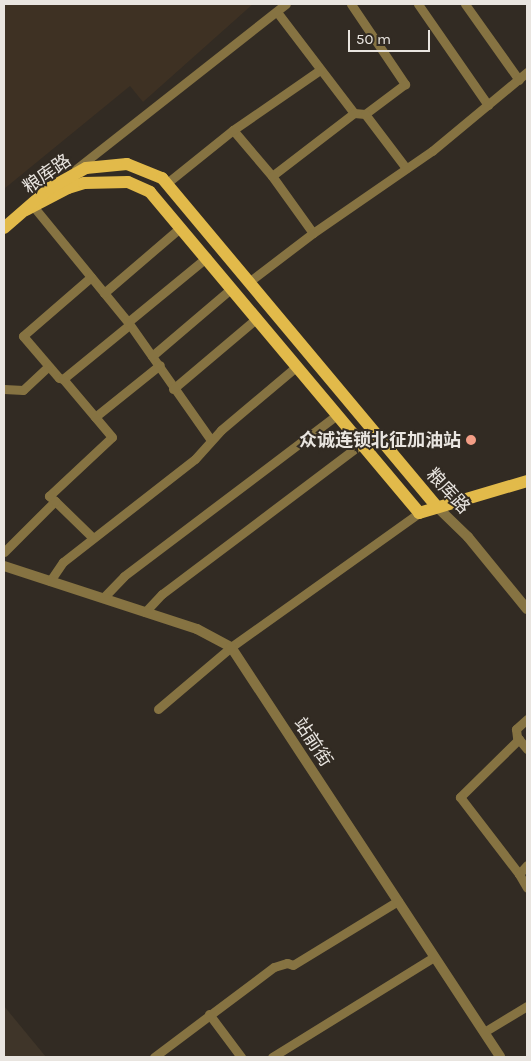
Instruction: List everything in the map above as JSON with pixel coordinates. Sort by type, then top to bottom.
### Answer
[{"type":"main road","name":"粮库路","points":[[29,208],[66,177],[86,168],[127,164],[167,182],[436,507]]},
{"type":"main road","name":"粮库路","points":[[29,208],[84,183],[128,182],[150,192],[207,257],[419,513]]},
{"type":"main road","points":[[7,225],[29,208]]},
{"type":"main road","points":[[419,513],[527,481]]},
{"type":"street","points":[[66,177],[286,4]]},
{"type":"street","points":[[272,176],[354,113],[365,114],[405,84],[351,4]]},
{"type":"street","points":[[418,4],[488,105]]},
{"type":"street","points":[[465,4],[519,80]]},
{"type":"street","points":[[277,12],[354,113]]},
{"type":"street","points":[[167,182],[233,130],[320,70]]},
{"type":"street","points":[[250,281],[313,233],[406,168],[488,105],[527,72]]},
{"type":"street","points":[[365,114],[406,168]]},
{"type":"street","points":[[233,130],[272,176],[313,233]]},
{"type":"street","points":[[29,208],[91,277],[128,323],[160,365],[173,389],[211,440]]},
{"type":"street","points":[[104,293],[181,227]]},
{"type":"street","points":[[63,379],[207,257]]},
{"type":"street","points":[[91,277],[25,332],[23,336],[48,367],[63,379],[112,437],[49,496],[93,538]]},
{"type":"street","points":[[152,356],[232,288]]},
{"type":"street","points":[[173,389],[257,318]]},
{"type":"street","points":[[95,416],[160,365]]},
{"type":"street","points":[[50,581],[63,562],[187,465],[211,440],[297,366]]},
{"type":"street","points":[[4,389],[23,390],[48,367]]},
{"type":"street","points":[[103,598],[124,576],[337,415]]},
{"type":"street","points":[[145,612],[162,594],[361,444]]},
{"type":"street","points":[[4,552],[55,501]]},
{"type":"street","name":"粮库路","points":[[436,507],[468,537],[527,609]]},
{"type":"street","points":[[158,709],[231,647],[419,513]]},
{"type":"street","name":"站前街","points":[[4,566],[215,636],[231,647],[500,1057]]},
{"type":"street","points":[[527,719],[516,729],[519,739],[527,749]]},
{"type":"street","points":[[519,739],[460,797],[519,874],[527,888]]},
{"type":"street","points":[[519,874],[527,866]]},
{"type":"street","points":[[154,1057],[274,967],[287,963],[293,965],[398,901]]},
{"type":"street","points":[[272,1057],[434,957]]},
{"type":"street","points":[[484,1032],[527,1006]]},
{"type":"street","points":[[209,1014],[241,1057]]},
{"type":"shaded area","points":[[4,4],[253,4],[143,102],[130,86],[4,189]]},
{"type":"shaded area","points":[[4,1006],[46,1057],[4,1057]]},
{"type":"place","name":"众诚连锁北征加油站","points":[[471,440]]}]
